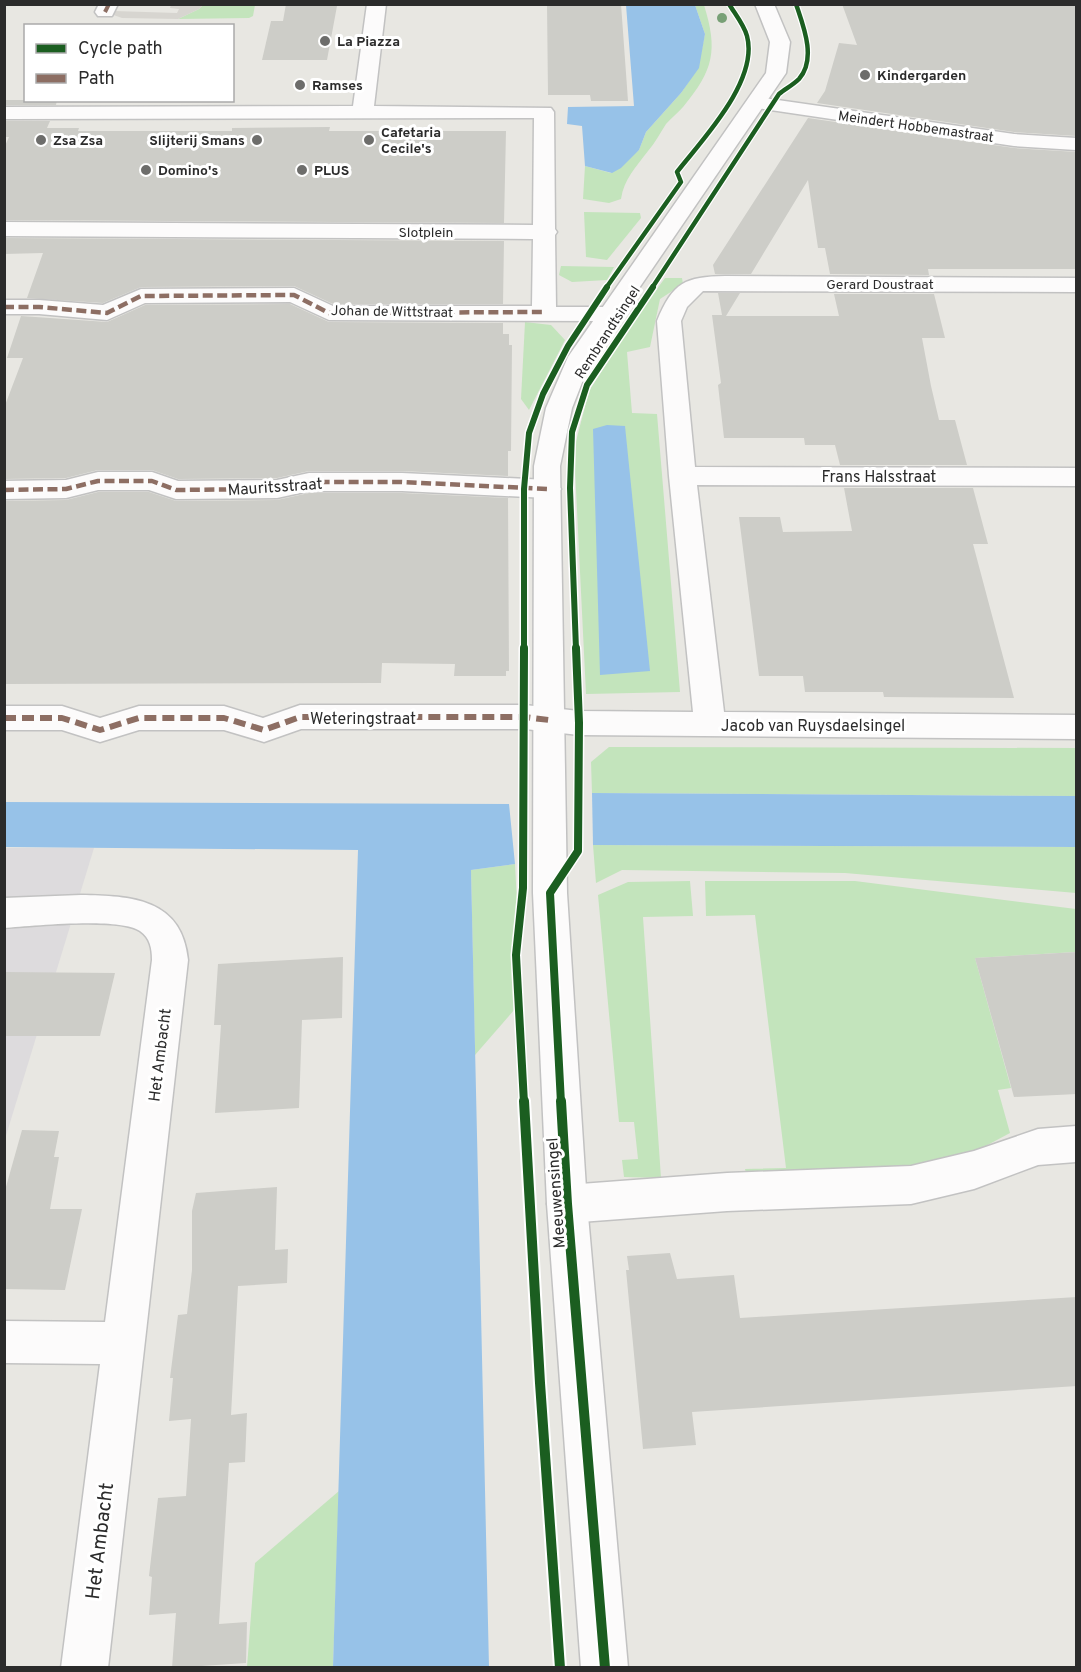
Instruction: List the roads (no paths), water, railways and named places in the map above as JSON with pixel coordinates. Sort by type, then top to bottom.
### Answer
[{"type":"street","points":[[363,111],[377,4]]},
{"type":"street","name":"Rembrandtsingel","points":[[549,720],[547,466],[559,408],[580,357],[757,104],[776,73],[780,42],[764,4]]},
{"type":"street","name":"Meindert Hobbemastraat","points":[[757,104],[1014,140],[1077,144]]},
{"type":"street","points":[[4,113],[544,112],[546,232],[544,312]]},
{"type":"street","name":"Slotplein","points":[[4,230],[546,232]]},
{"type":"street","name":"Gerard Doustraat","points":[[682,476],[669,321],[676,304],[697,284],[1077,285]]},
{"type":"street","name":"Johan de Wittstraat","points":[[4,307],[39,307],[107,313],[141,296],[294,295],[329,313],[608,314]]},
{"type":"street","points":[[682,476],[710,724]]},
{"type":"street","name":"Frans Halsstraat","points":[[682,476],[1077,477]]},
{"type":"street","name":"Mauritsstraat","points":[[4,490],[66,489],[98,482],[152,481],[176,490],[277,489],[309,482],[402,482],[547,489]]},
{"type":"street","name":"Weteringstraat","points":[[4,718],[62,718],[100,730],[139,718],[224,718],[264,730],[300,717],[525,717],[549,720]]},
{"type":"street","name":"Jacob van Ruysdaelsingel","points":[[549,720],[579,723],[1077,727]]},
{"type":"street","name":"Meeuwensingel","points":[[549,720],[550,893],[567,1204],[605,1668]]},
{"type":"street","name":"Het Ambacht","points":[[4,913],[115,910],[134,913],[150,919],[162,930],[169,944],[170,960],[84,1668]]},
{"type":"street","name":"Meeuwensingel","points":[[567,1204],[727,1191],[911,1185],[974,1170],[1038,1147],[1077,1144]]},
{"type":"street","points":[[4,1342],[124,1343]]},
{"type":"water","points":[[626,5],[695,5],[705,34],[699,68],[681,93],[646,132],[639,150],[621,168],[612,173],[585,166],[582,126],[567,124],[568,107],[634,106]]},
{"type":"water","points":[[607,425],[625,426],[650,671],[600,675],[593,429]]},
{"type":"water","points":[[592,793],[1076,796],[1076,847],[593,845]]},
{"type":"water","points":[[5,802],[509,804],[515,864],[471,870],[489,1667],[333,1667],[358,850],[5,847]]},
{"type":"place","name":"La Piazza","points":[[325,41]]},
{"type":"place","name":"Kindergarden","points":[[865,75]]},
{"type":"place","name":"Ramses","points":[[300,85]]},
{"type":"place","name":"Zsa Zsa","points":[[41,140]]},
{"type":"place","name":"Slijterij Smans","points":[[257,140]]},
{"type":"place","name":"Cafetaria Cecile's","points":[[369,140]]},
{"type":"place","name":"Domino's","points":[[146,170]]},
{"type":"place","name":"PLUS","points":[[302,170]]}]
